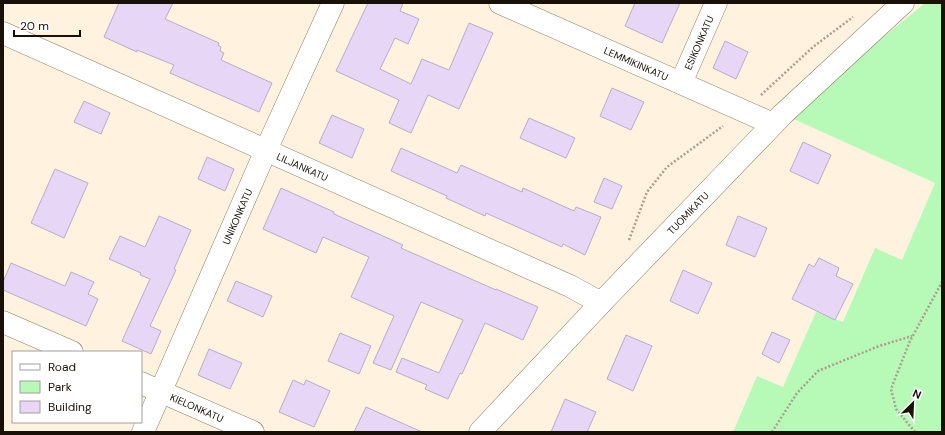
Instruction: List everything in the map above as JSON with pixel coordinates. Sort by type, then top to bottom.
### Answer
[{"type":"street","name":"UNIKONKATU","points":[[143,432],[266,150],[333,3]]},
{"type":"street","name":"LEMMIKINKATU","points":[[500,3],[773,124]]},
{"type":"street","name":"ESIKONKATU","points":[[681,83],[716,3]]},
{"type":"street","name":"TUOMIKATU","points":[[480,432],[601,303],[773,124],[903,3]]},
{"type":"street","name":"LILJANKATU","points":[[3,33],[570,286],[601,303]]},
{"type":"street","points":[[3,322],[70,351]]},
{"type":"street","name":"KIELONKATU","points":[[142,383],[253,432]]},
{"type":"path","points":[[629,241],[647,192],[667,167],[744,111],[813,47],[853,16]]},
{"type":"path","points":[[915,432],[896,409],[891,389],[912,336],[942,282]]},
{"type":"path","points":[[772,432],[797,393],[818,371],[879,346],[912,336]]},
{"type":"green space","points":[[925,3],[942,3],[942,432],[733,432],[757,376],[783,387],[816,312],[843,322],[875,248],[902,260],[935,183],[787,116]]},
{"type":"building","points":[[119,3],[173,3],[165,19],[219,43],[218,45],[221,47],[220,51],[224,53],[221,60],[272,83],[259,112],[170,73],[174,65],[137,50],[137,52],[104,37]]},
{"type":"building","points":[[368,3],[403,3],[400,11],[419,19],[408,44],[395,38],[380,69],[411,84],[422,59],[449,70],[469,23],[493,33],[459,109],[428,95],[411,133],[389,123],[399,100],[336,71]]},
{"type":"building","points":[[635,3],[680,3],[662,43],[625,26]]},
{"type":"building","points":[[725,41],[748,52],[736,79],[713,68]]},
{"type":"building","points":[[612,88],[644,102],[631,130],[600,116]]},
{"type":"building","points":[[84,101],[110,113],[101,134],[74,122]]},
{"type":"building","points":[[332,115],[364,129],[352,158],[319,143]]},
{"type":"building","points":[[529,118],[575,138],[566,158],[520,138]]},
{"type":"building","points":[[803,142],[831,155],[818,184],[790,171]]},
{"type":"building","points":[[401,148],[457,173],[461,165],[522,192],[523,188],[574,211],[576,207],[601,217],[585,255],[563,244],[562,247],[486,213],[485,216],[446,198],[447,196],[391,171]]},
{"type":"building","points":[[207,157],[234,169],[225,191],[198,179]]},
{"type":"building","points":[[55,169],[88,183],[64,238],[31,223]]},
{"type":"building","points":[[604,178],[622,186],[612,209],[594,202]]},
{"type":"building","points":[[281,188],[403,245],[401,248],[538,307],[523,340],[485,323],[462,374],[460,373],[448,399],[425,389],[427,385],[396,372],[402,358],[439,373],[463,320],[421,302],[391,370],[373,363],[394,316],[351,297],[369,257],[323,237],[316,253],[263,229]]},
{"type":"building","points":[[159,216],[191,230],[174,269],[176,270],[150,326],[161,331],[151,354],[122,341],[150,279],[140,275],[141,273],[109,259],[120,236],[145,247]]},
{"type":"building","points":[[738,216],[767,228],[755,257],[726,245]]},
{"type":"building","points":[[819,258],[839,268],[836,276],[853,284],[835,320],[792,299],[809,264],[814,267]]},
{"type":"building","points":[[11,263],[65,286],[71,272],[94,282],[88,294],[98,299],[86,326],[3,290],[3,282]]},
{"type":"building","points":[[683,270],[712,283],[698,314],[670,301]]},
{"type":"building","points":[[236,281],[272,296],[263,317],[227,301]]},
{"type":"building","points":[[772,332],[790,340],[779,363],[762,354]]},
{"type":"building","points":[[340,333],[371,346],[359,374],[328,361]]},
{"type":"building","points":[[626,335],[652,346],[633,391],[607,379]]},
{"type":"building","points":[[209,349],[242,363],[230,389],[198,375]]},
{"type":"building","points":[[293,380],[304,385],[306,380],[330,391],[314,427],[279,412]]},
{"type":"building","points":[[565,399],[596,412],[587,432],[551,432]]},
{"type":"building","points":[[366,407],[422,432],[354,432]]}]
